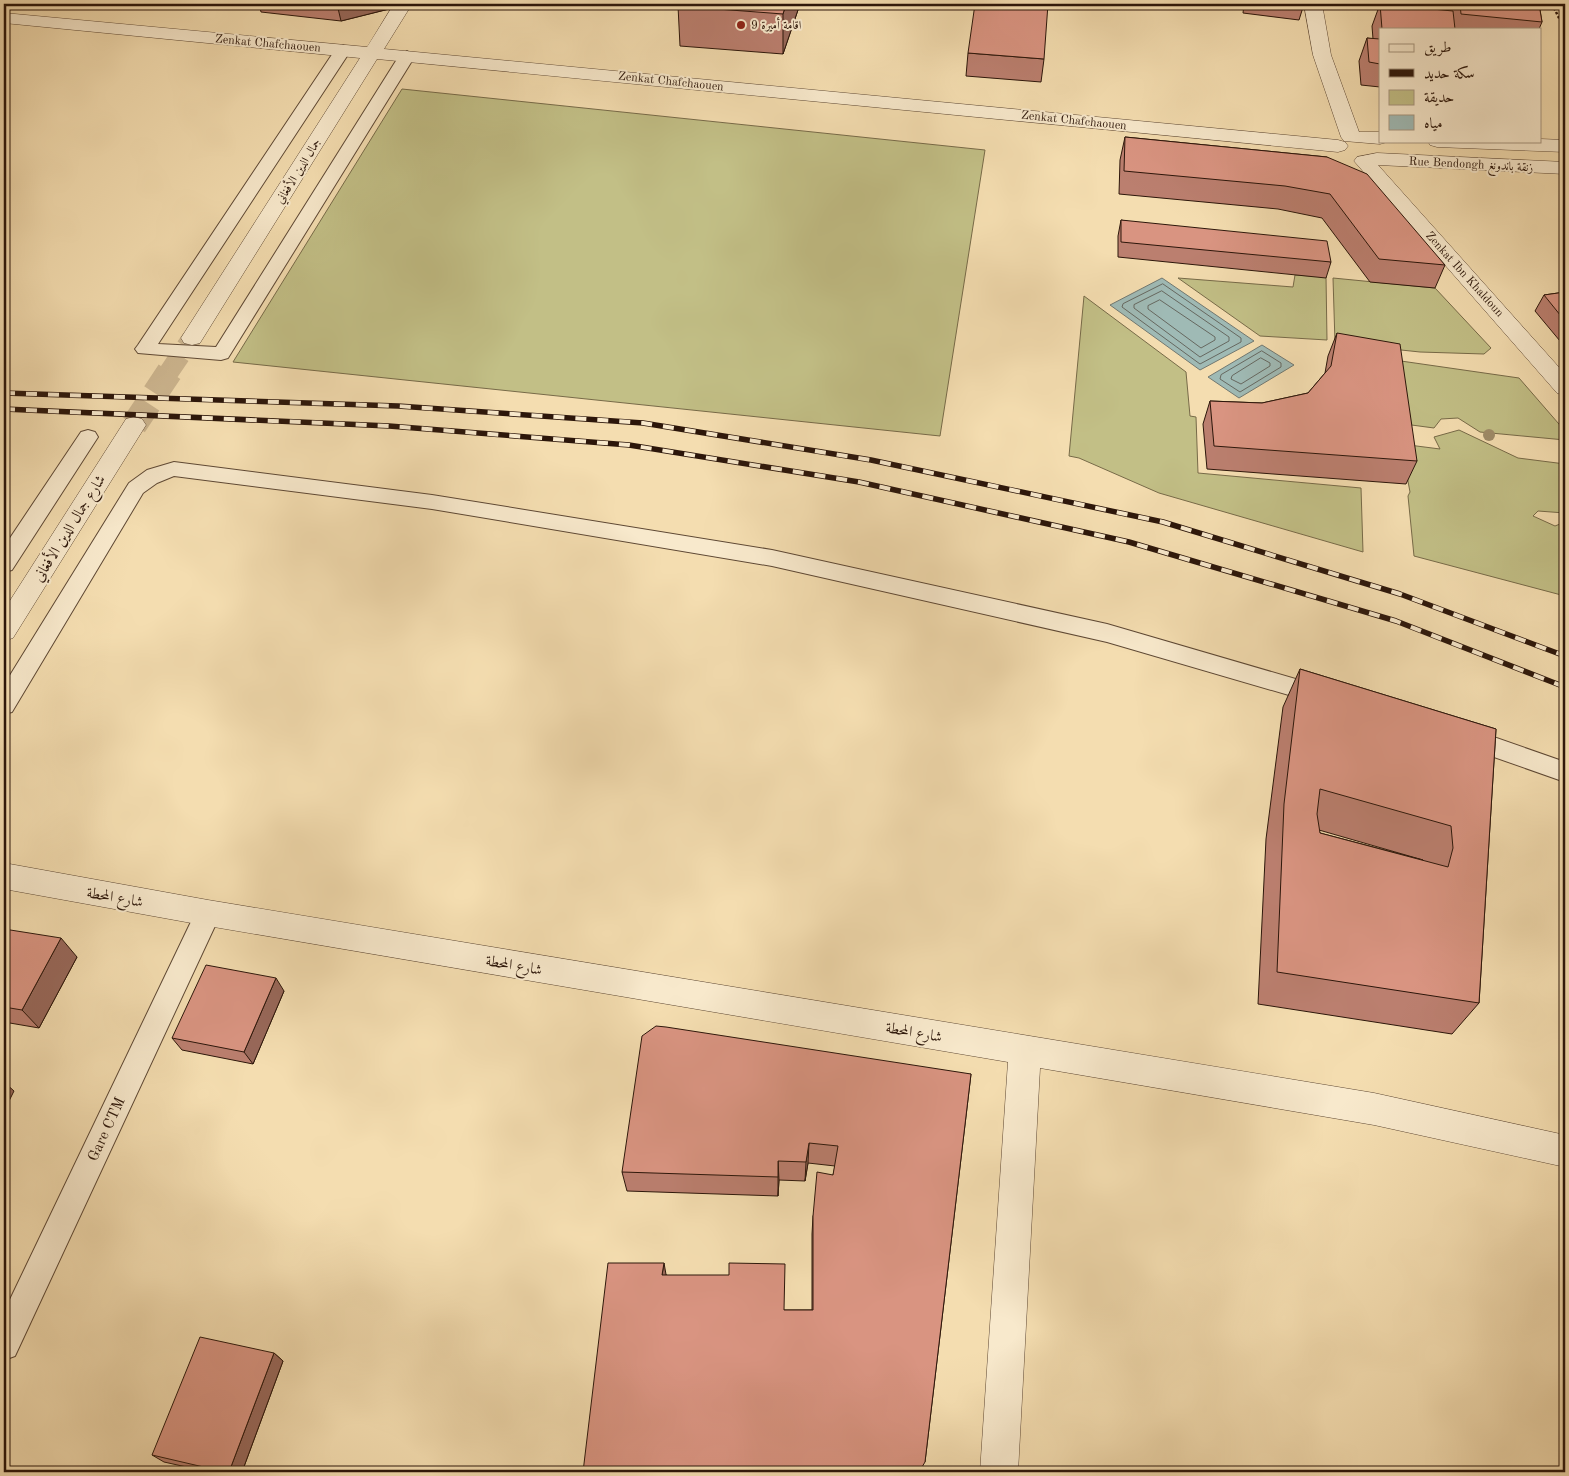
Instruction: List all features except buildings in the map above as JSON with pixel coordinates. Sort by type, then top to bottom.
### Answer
[{"type":"street","name":"جمال الدين الأفغاني","points":[[192,338],[403,4]]},
{"type":"street","points":[[1313,4],[1314,21],[1323,61],[1358,140],[1376,142],[1383,150],[1381,157],[1370,160]]},
{"type":"street","name":"Zenkat Chafchaouen","points":[[4,18],[372,53],[1358,140]]},
{"type":"street","name":"Zenkat Ibn Khaldoun","points":[[1358,140],[1349,158],[1370,160],[1565,388]]},
{"type":"street","name":"Rue Bendongh زنقة باندونغ","points":[[1463,142],[1565,146]]},
{"type":"street","name":"Rue Bendongh زنقة باندونغ","points":[[1370,160],[1565,168]]},
{"type":"street","name":"شارع جمال الدين الأفغاني","points":[[4,631],[134,424]]},
{"type":"street","name":"شارع المحطة","points":[[4,876],[208,913],[1374,1109],[1565,1151]]},
{"type":"street","points":[[999,1472],[1025,1051]]},
{"type":"lane","points":[[342,50],[145,349],[221,354],[406,56]]},
{"type":"lane","points":[[4,564],[88,437]]},
{"type":"lane","points":[[4,705],[136,488],[145,479],[157,473],[174,469],[432,502],[772,558],[1107,633],[1347,703]]},
{"type":"lane","points":[[1442,731],[1565,772]]},
{"type":"lane","name":"Gare CTM","points":[[4,1345],[208,913]]},
{"type":"path","points":[[1552,4],[1565,30]]},
{"type":"green space","points":[[402,89],[985,150],[940,436],[233,362]]},
{"type":"green space","points":[[1295,275],[1326,277],[1327,340],[1260,336],[1178,278],[1293,287]]},
{"type":"green space","points":[[1333,278],[1435,288],[1491,348],[1484,354],[1420,352],[1335,343]]},
{"type":"green space","points":[[1084,296],[1186,372],[1190,416],[1196,417],[1198,473],[1361,488],[1363,552],[1159,493],[1079,458],[1069,456]]},
{"type":"green space","points":[[1394,360],[1519,378],[1565,431],[1565,440],[1480,432],[1458,418],[1441,419],[1434,428],[1404,424]]},
{"type":"green space","points":[[1459,430],[1518,458],[1565,464],[1565,513],[1538,511],[1533,516],[1555,526],[1565,522],[1565,596],[1414,556],[1408,496],[1410,492],[1401,444],[1440,449],[1434,437]]},
{"type":"water","points":[[1162,278],[1254,341],[1200,370],[1110,305]]},
{"type":"water","points":[[1262,345],[1294,365],[1239,398],[1208,377]]},
{"type":"tunnel","points":[[169,372],[192,338]]},
{"type":"tunnel","points":[[134,425],[170,371]]},
{"type":"railway","points":[[4,393],[398,406],[643,423],[871,460],[1163,522],[1400,594],[1565,656]]},
{"type":"railway","points":[[4,409],[389,426],[629,445],[859,482],[1129,542],[1396,621],[1565,687]]},
{"type":"place","name":"اقامة أميرة 9","points":[[741,25]]}]
